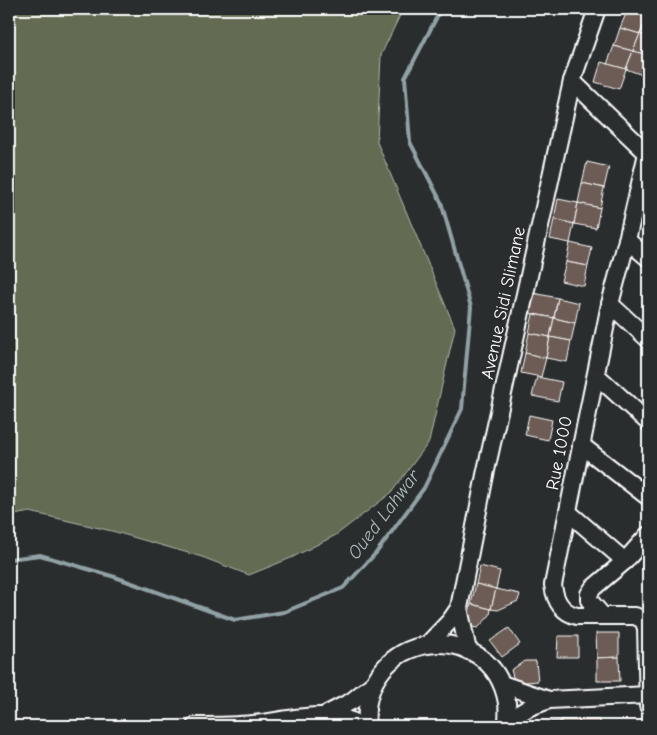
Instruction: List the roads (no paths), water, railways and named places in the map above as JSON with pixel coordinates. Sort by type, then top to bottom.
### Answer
[{"type":"street","name":"Avenue Sidi Slimane","points":[[427,645],[450,622],[459,608],[572,81],[597,9]]},
{"type":"street","points":[[572,81],[648,152]]},
{"type":"street","name":"Rue 1000","points":[[648,152],[610,304],[553,584],[555,596],[568,613],[577,616],[635,616],[643,620],[646,628],[648,699]]},
{"type":"street","points":[[627,240],[648,258]]},
{"type":"street","points":[[610,304],[648,339]]},
{"type":"street","points":[[596,375],[648,422]]},
{"type":"street","points":[[581,445],[648,497]]},
{"type":"street","points":[[568,512],[625,561]]},
{"type":"street","points":[[603,616],[589,600],[589,594],[593,588],[625,561],[648,534]]},
{"type":"street","name":"Avenue Sidi Slimane","points":[[459,608],[468,651]]},
{"type":"street","points":[[195,726],[252,725],[325,715],[343,718],[365,726],[367,702],[374,684],[389,662],[409,649],[432,644],[455,646],[468,651],[490,667],[502,684],[508,704],[507,724]]},
{"type":"street","points":[[325,715],[352,701],[374,684]]},
{"type":"street","points":[[502,684],[549,700],[648,699]]},
{"type":"street","points":[[507,724],[530,707],[549,700]]},
{"type":"waterway","name":"Oued Lahwar","points":[[9,559],[40,555],[115,577],[235,620],[284,612],[343,588],[376,553],[424,488],[462,409],[471,307],[441,202],[410,142],[405,78],[441,9]]}]
